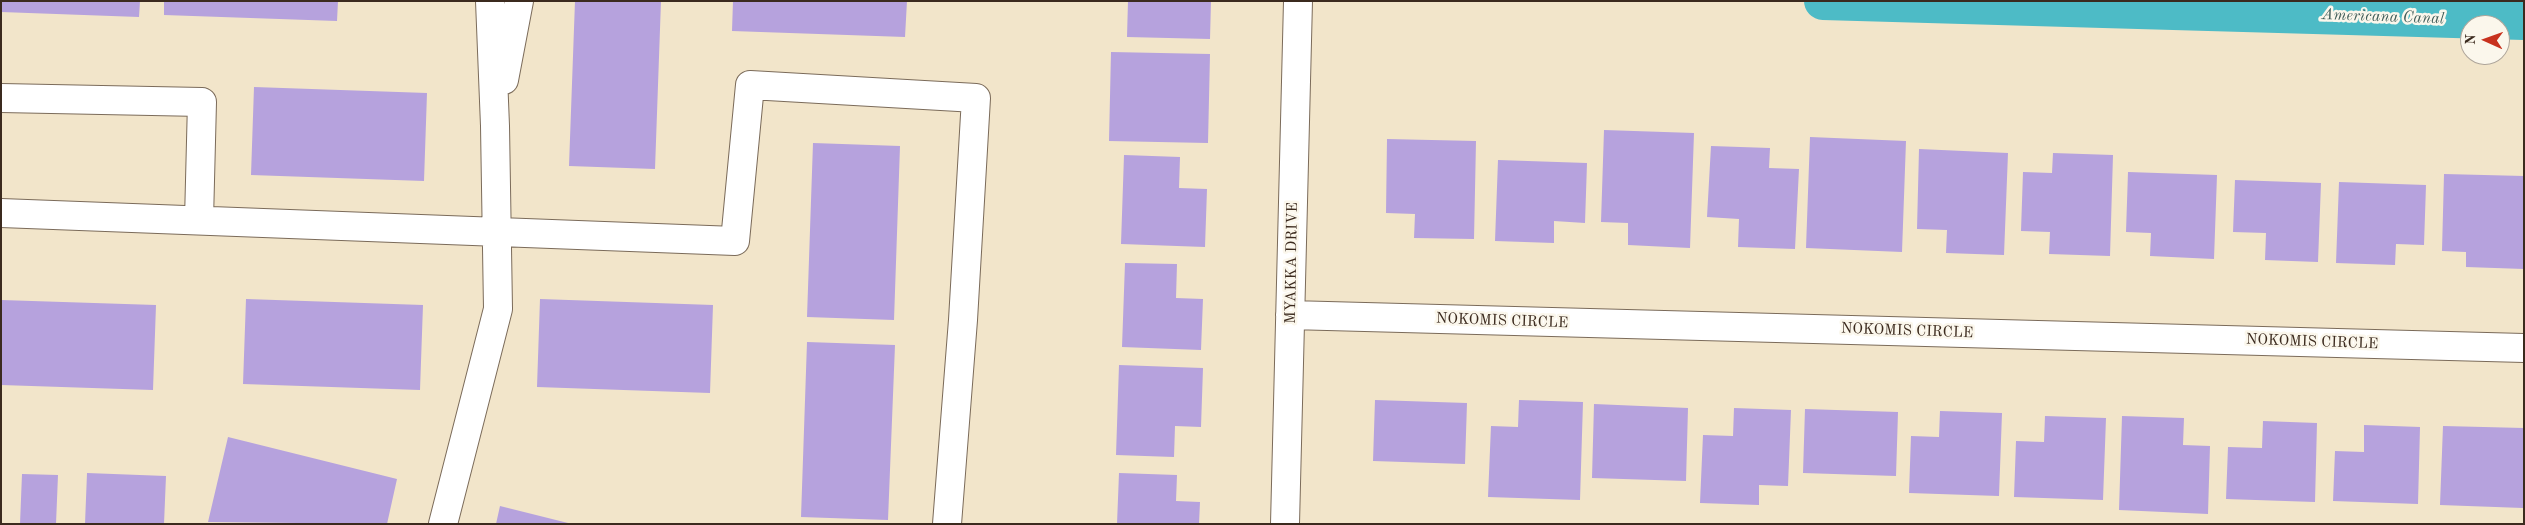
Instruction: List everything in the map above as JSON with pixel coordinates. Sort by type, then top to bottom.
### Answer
[{"type":"street","points":[[443,524],[498,309],[495,126],[490,1]]},
{"type":"street","points":[[495,126],[519,1]]},
{"type":"street","name":"MYAKKA DRIVE","points":[[1285,524],[1298,1]]},
{"type":"street","points":[[1,213],[735,241],[750,85],[976,98],[963,320],[947,524]]},
{"type":"street","points":[[1,98],[202,102],[199,220]]},
{"type":"street","name":"NOKOMIS CIRCLE","points":[[1290,315],[2524,348]]},
{"type":"building","points":[[1,1],[140,1],[139,17],[1,12]]},
{"type":"building","points":[[164,1],[338,1],[337,21],[164,15]]},
{"type":"building","points":[[575,1],[661,1],[655,169],[569,166]]},
{"type":"building","points":[[733,1],[907,1],[905,37],[732,31]]},
{"type":"building","points":[[1128,1],[1211,1],[1210,39],[1127,37]]},
{"type":"building","points":[[1111,52],[1210,54],[1208,143],[1109,141]]},
{"type":"building","points":[[254,87],[427,93],[424,181],[251,175]]},
{"type":"building","points":[[1604,130],[1694,133],[1690,248],[1628,245],[1628,223],[1601,222]]},
{"type":"building","points":[[1810,137],[1906,141],[1902,252],[1806,248]]},
{"type":"building","points":[[1387,139],[1476,141],[1474,239],[1414,238],[1415,214],[1386,213]]},
{"type":"building","points":[[813,143],[900,146],[894,320],[807,317]]},
{"type":"building","points":[[1711,146],[1770,148],[1769,168],[1799,169],[1795,249],[1738,247],[1739,219],[1707,217]]},
{"type":"building","points":[[1919,149],[2008,153],[2004,255],[1946,253],[1947,230],[1917,229]]},
{"type":"building","points":[[2053,153],[2113,155],[2110,256],[2049,254],[2050,232],[2021,231],[2023,172],[2052,173]]},
{"type":"building","points":[[1124,155],[1180,157],[1179,188],[1207,189],[1205,247],[1121,244]]},
{"type":"building","points":[[1498,160],[1587,163],[1585,223],[1554,221],[1554,243],[1495,241]]},
{"type":"building","points":[[2128,172],[2217,175],[2214,259],[2150,256],[2151,233],[2126,232]]},
{"type":"building","points":[[2444,174],[2524,176],[2524,269],[2466,267],[2466,252],[2442,251]]},
{"type":"building","points":[[2235,180],[2321,183],[2318,262],[2265,260],[2266,233],[2233,232]]},
{"type":"building","points":[[2339,182],[2426,185],[2424,245],[2396,244],[2395,265],[2336,263]]},
{"type":"building","points":[[1125,263],[1177,264],[1176,298],[1203,299],[1201,350],[1122,347]]},
{"type":"building","points":[[246,299],[423,305],[420,390],[243,384]]},
{"type":"building","points":[[540,299],[713,305],[710,393],[537,387]]},
{"type":"building","points":[[1,300],[156,305],[153,390],[1,385]]},
{"type":"building","points":[[807,342],[895,345],[888,520],[801,517]]},
{"type":"building","points":[[1119,365],[1203,368],[1201,427],[1175,426],[1174,457],[1116,455]]},
{"type":"building","points":[[1375,400],[1467,403],[1465,464],[1373,461]]},
{"type":"building","points":[[1519,400],[1583,402],[1580,500],[1488,497],[1491,426],[1518,427]]},
{"type":"building","points":[[1594,404],[1688,408],[1686,481],[1592,478]]},
{"type":"building","points":[[1734,408],[1791,410],[1788,486],[1759,485],[1759,505],[1700,503],[1703,435],[1733,436]]},
{"type":"building","points":[[1805,409],[1898,412],[1896,476],[1803,473]]},
{"type":"building","points":[[1940,411],[2002,413],[1999,496],[1909,493],[1911,436],[1939,437]]},
{"type":"building","points":[[2045,416],[2106,418],[2103,500],[2014,497],[2016,441],[2044,442]]},
{"type":"building","points":[[2122,416],[2184,418],[2183,445],[2210,446],[2208,514],[2119,510]]},
{"type":"building","points":[[2263,421],[2317,423],[2315,502],[2226,499],[2228,447],[2262,448]]},
{"type":"building","points":[[2364,425],[2420,427],[2418,504],[2333,501],[2335,451],[2364,452]]},
{"type":"building","points":[[2443,426],[2524,428],[2523,508],[2440,505]]},
{"type":"building","points":[[228,437],[397,479],[387,524],[208,522]]},
{"type":"building","points":[[87,473],[166,476],[164,524],[85,524]]},
{"type":"building","points":[[1119,473],[1177,475],[1176,501],[1200,502],[1199,524],[1117,524]]},
{"type":"building","points":[[22,474],[58,475],[56,524],[20,524]]},
{"type":"building","points":[[500,506],[568,523],[568,524],[496,524]]},
{"type":"waterway","name":"Americana Canal","points":[[1823,1],[2524,21]]}]
